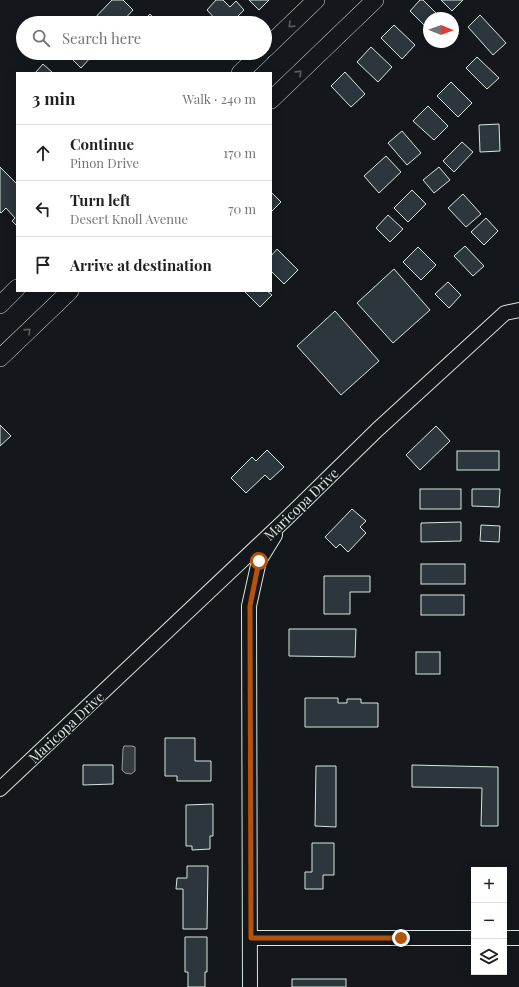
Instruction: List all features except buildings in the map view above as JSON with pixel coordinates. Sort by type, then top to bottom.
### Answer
[{"type":"street","points":[[272,42],[316,0]]},
{"type":"street","points":[[272,99],[375,0]]},
{"type":"street","points":[[241,72],[254,60]]},
{"type":"street","points":[[0,305],[16,289]]},
{"type":"street","points":[[0,358],[69,292]]},
{"type":"street","name":"Maricopa Drive","points":[[0,789],[285,520],[377,430],[505,313],[519,310]]},
{"type":"street","points":[[250,987],[250,606],[259,561],[285,520]]},
{"type":"street","points":[[251,938],[471,938]]},
{"type":"street","points":[[507,938],[519,938]]},
{"type":"shaded area","points":[[124,746],[135,747],[135,771],[131,774],[125,773],[122,770]]},
{"type":"route","points":[[259,561],[250,606],[251,938],[401,938]]}]
